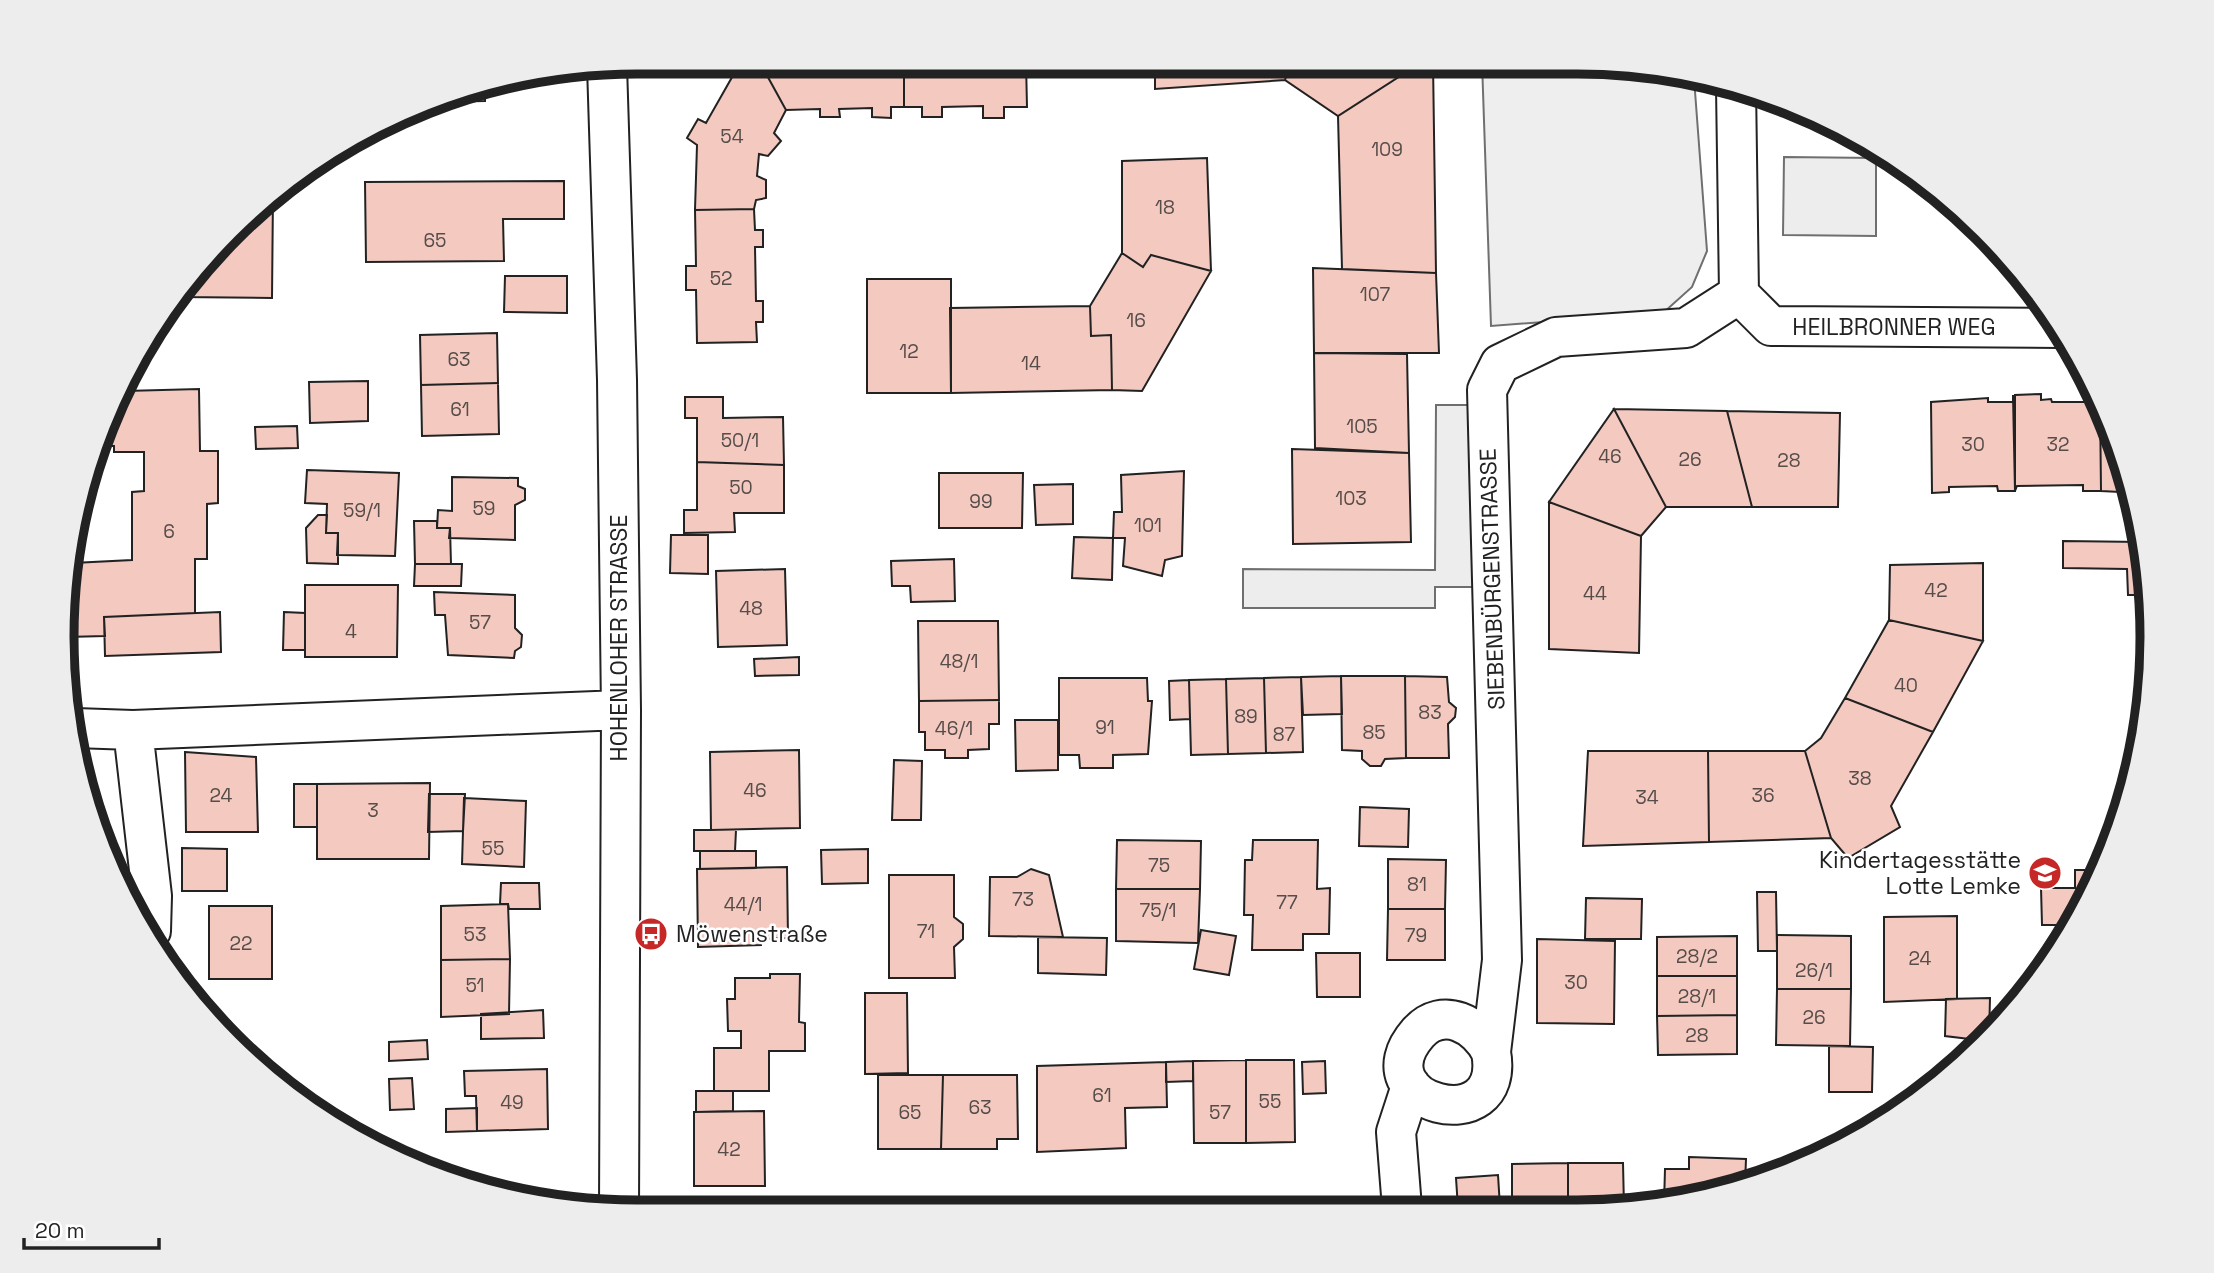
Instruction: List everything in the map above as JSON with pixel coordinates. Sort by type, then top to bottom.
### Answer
[{"type":"street","name":"HOHENLOHER STRASSE","points":[[607,75],[617,380],[621,710],[620,1199]]},
{"type":"street","points":[[1736,97],[1739,294]]},
{"type":"street","name":"HEILBRONNER WEG","points":[[1739,294],[1771,326],[2048,328]]},
{"type":"street","name":"SIEBENBÜRGENSTRASSE","points":[[1411,1086],[1424,1099],[1451,1107],[1468,1102],[1482,1091],[1490,1076],[1502,960],[1487,390],[1500,364],[1556,337],[1686,328],[1739,294]]},
{"type":"street","points":[[81,728],[133,730],[621,710]]},
{"type":"street","points":[[133,730],[152,896],[151,922]]},
{"type":"street","points":[[1401,1200],[1396,1132],[1411,1086],[1405,1058],[1410,1042],[1423,1027],[1438,1020],[1455,1020],[1473,1026],[1483,1036],[1491,1052]]},
{"type":"shaded area","points":[[1482,74],[1614,75],[1695,86],[1707,251],[1692,287],[1663,313],[1491,326]]},
{"type":"shaded area","points":[[1784,157],[1876,159],[1876,236],[1783,235]]},
{"type":"shaded area","points":[[1436,405],[1474,405],[1473,587],[1435,587],[1435,608],[1243,608],[1243,569],[1435,570]]},
{"type":"building","points":[[734,74],[766,74],[786,110],[774,133],[781,141],[768,156],[759,154],[757,176],[766,180],[766,198],[756,200],[754,209],[695,210],[697,145],[687,138],[698,119],[706,123]]},
{"type":"building","points":[[766,74],[904,74],[904,107],[891,107],[891,118],[872,117],[872,108],[839,109],[840,117],[820,117],[820,109],[786,110]]},
{"type":"building","points":[[904,74],[1026,74],[1027,107],[1004,107],[1004,118],[983,118],[983,106],[942,107],[942,117],[922,117],[922,107],[904,107]]},
{"type":"building","points":[[1155,74],[1287,74],[1285,80],[1155,89]]},
{"type":"building","points":[[1287,74],[1403,74],[1338,116],[1285,80]]},
{"type":"building","points":[[1403,74],[1433,74],[1436,273],[1342,269],[1338,116]]},
{"type":"building","points":[[485,95],[485,101],[461,101]]},
{"type":"building","points":[[1207,158],[1211,271],[1151,255],[1143,267],[1122,253],[1122,161]]},
{"type":"building","points":[[564,181],[564,219],[503,219],[504,261],[366,262],[365,182]]},
{"type":"building","points":[[273,207],[272,298],[188,297],[238,238]]},
{"type":"building","points":[[754,209],[755,230],[763,230],[763,247],[755,247],[756,301],[763,301],[763,322],[756,322],[757,342],[697,343],[696,290],[686,290],[686,266],[696,266],[695,210]]},
{"type":"building","points":[[1122,253],[1143,267],[1151,255],[1211,271],[1142,391],[1112,390],[1111,335],[1091,336],[1090,306]]},
{"type":"building","points":[[1313,268],[1436,273],[1439,353],[1314,353]]},
{"type":"building","points":[[505,276],[567,276],[567,313],[504,312]]},
{"type":"building","points":[[867,279],[951,279],[951,393],[867,393]]},
{"type":"building","points":[[1090,306],[1091,336],[1111,335],[1112,390],[951,393],[950,308]]},
{"type":"building","points":[[497,333],[498,383],[421,385],[420,335]]},
{"type":"building","points":[[1314,353],[1407,354],[1409,453],[1315,448]]},
{"type":"building","points":[[368,381],[368,421],[310,423],[309,382]]},
{"type":"building","points":[[498,383],[499,434],[422,436],[421,385]]},
{"type":"building","points":[[199,389],[200,451],[218,451],[218,503],[207,504],[207,559],[195,559],[195,613],[104,617],[105,636],[74,637],[78,563],[132,560],[132,492],[144,491],[144,452],[114,452],[114,446],[107,446],[130,391]]},
{"type":"building","points":[[2041,394],[2041,400],[2051,399],[2052,402],[2089,402],[2100,427],[2101,491],[2083,491],[2083,485],[2017,486],[2015,491],[2015,395]]},
{"type":"building","points":[[2013,395],[2015,491],[1998,491],[1997,486],[1949,487],[1949,492],[1932,493],[1931,402],[1988,398],[1988,402],[2013,402]]},
{"type":"building","points":[[685,397],[723,397],[723,418],[783,417],[784,465],[697,462],[697,418],[685,418]]},
{"type":"building","points":[[1614,409],[1666,507],[1641,536],[1549,502]]},
{"type":"building","points":[[1614,409],[1727,411],[1752,507],[1666,507]]},
{"type":"building","points":[[1727,411],[1840,413],[1838,507],[1752,507]]},
{"type":"building","points":[[297,426],[298,448],[256,449],[255,427]]},
{"type":"building","points":[[2100,427],[2120,488],[2120,492],[2101,491]]},
{"type":"building","points":[[1292,449],[1409,453],[1411,542],[1293,544]]},
{"type":"building","points":[[697,462],[784,465],[784,513],[734,513],[735,532],[684,533],[684,510],[697,510]]},
{"type":"building","points":[[307,470],[399,473],[395,556],[337,555],[338,533],[326,533],[327,504],[305,503]]},
{"type":"building","points":[[1184,471],[1182,556],[1165,560],[1162,576],[1123,566],[1125,538],[1113,538],[1114,512],[1122,512],[1121,475]]},
{"type":"building","points":[[939,473],[1023,473],[1022,528],[939,528]]},
{"type":"building","points":[[452,477],[518,478],[518,486],[525,489],[525,500],[515,505],[515,540],[449,538],[450,528],[437,528],[438,510],[452,511]]},
{"type":"building","points":[[1073,484],[1073,524],[1036,525],[1034,485]]},
{"type":"building","points":[[1549,502],[1641,536],[1639,653],[1549,649]]},
{"type":"building","points":[[318,515],[327,515],[326,533],[338,533],[338,564],[307,563],[306,528]]},
{"type":"building","points":[[414,521],[437,521],[437,528],[450,528],[451,564],[415,564]]},
{"type":"building","points":[[671,535],[708,535],[708,574],[670,573]]},
{"type":"building","points":[[1074,537],[1113,538],[1112,580],[1072,578]]},
{"type":"building","points":[[2063,541],[2132,542],[2139,595],[2128,595],[2127,569],[2063,568]]},
{"type":"building","points":[[954,559],[955,601],[911,602],[910,586],[892,586],[891,561]]},
{"type":"building","points":[[1983,563],[1983,641],[1889,620],[1890,565]]},
{"type":"building","points":[[415,564],[462,564],[461,586],[414,586]]},
{"type":"building","points":[[785,569],[787,645],[718,647],[716,571]]},
{"type":"building","points":[[305,585],[398,585],[397,657],[305,657]]},
{"type":"building","points":[[434,592],[515,595],[515,628],[522,635],[521,647],[515,651],[514,658],[448,655],[445,615],[435,615]]},
{"type":"building","points":[[220,612],[221,652],[105,656],[104,617]]},
{"type":"building","points":[[284,612],[305,613],[305,650],[283,650]]},
{"type":"building","points":[[1889,620],[1983,641],[1933,732],[1845,698]]},
{"type":"building","points":[[918,621],[998,621],[999,700],[919,701]]},
{"type":"building","points":[[799,657],[799,675],[755,676],[754,659]]},
{"type":"building","points":[[1341,676],[1405,676],[1406,758],[1385,759],[1381,766],[1370,766],[1362,759],[1362,751],[1342,750]]},
{"type":"building","points":[[1341,676],[1342,714],[1303,715],[1301,677]]},
{"type":"building","points":[[1405,676],[1447,677],[1449,702],[1456,708],[1455,717],[1448,724],[1449,758],[1406,758]]},
{"type":"building","points":[[1301,677],[1303,752],[1266,753],[1264,678]]},
{"type":"building","points":[[1059,678],[1147,678],[1148,701],[1152,701],[1148,754],[1113,755],[1113,768],[1080,768],[1079,755],[1059,755]]},
{"type":"building","points":[[1264,678],[1266,753],[1228,754],[1226,679]]},
{"type":"building","points":[[1226,679],[1228,754],[1191,755],[1189,680]]},
{"type":"building","points":[[1189,680],[1190,719],[1170,720],[1169,681]]},
{"type":"building","points":[[1845,698],[1933,732],[1891,806],[1900,827],[1848,858],[1831,838],[1805,751],[1821,738]]},
{"type":"building","points":[[999,700],[999,724],[989,724],[989,749],[968,750],[968,758],[945,758],[945,750],[925,750],[925,732],[919,732],[919,701]]},
{"type":"building","points":[[1015,720],[1058,720],[1058,770],[1016,771]]},
{"type":"building","points":[[799,750],[800,828],[711,830],[710,752]]},
{"type":"building","points":[[1588,751],[1708,751],[1709,842],[1583,846]]},
{"type":"building","points":[[1708,751],[1805,751],[1831,838],[1709,842]]},
{"type":"building","points":[[185,752],[256,757],[258,832],[186,832]]},
{"type":"building","points":[[894,760],[922,761],[921,820],[892,820]]},
{"type":"building","points":[[430,783],[429,859],[317,859],[317,784]]},
{"type":"building","points":[[294,784],[317,784],[317,827],[294,827]]},
{"type":"building","points":[[429,794],[465,794],[463,831],[428,832]]},
{"type":"building","points":[[464,798],[526,801],[524,867],[462,864]]},
{"type":"building","points":[[1360,807],[1409,809],[1408,847],[1359,846]]},
{"type":"building","points":[[694,830],[736,830],[735,851],[694,851]]},
{"type":"building","points":[[1117,840],[1201,841],[1200,889],[1116,889]]},
{"type":"building","points":[[1253,840],[1318,840],[1317,889],[1330,888],[1329,934],[1303,934],[1303,950],[1252,950],[1253,915],[1244,915],[1245,860],[1252,860]]},
{"type":"building","points":[[182,848],[227,849],[227,891],[182,891]]},
{"type":"building","points":[[868,849],[868,883],[822,884],[821,850]]},
{"type":"building","points":[[700,851],[756,851],[756,868],[700,869]]},
{"type":"building","points":[[1388,859],[1446,860],[1445,909],[1388,909]]},
{"type":"building","points":[[787,867],[788,938],[761,939],[761,945],[698,947],[697,869]]},
{"type":"building","points":[[1031,869],[1049,875],[1063,937],[989,936],[990,877],[1017,877]]},
{"type":"building","points":[[2075,870],[2090,870],[2061,925],[2042,925],[2041,888],[2075,888]]},
{"type":"building","points":[[889,875],[954,875],[954,917],[963,924],[963,939],[954,947],[955,978],[889,978]]},
{"type":"building","points":[[501,883],[539,883],[540,909],[509,909],[508,904],[500,904]]},
{"type":"building","points":[[1116,889],[1200,889],[1198,943],[1116,941]]},
{"type":"building","points":[[1757,892],[1776,892],[1777,951],[1758,951]]},
{"type":"building","points":[[1586,898],[1642,899],[1641,939],[1585,939]]},
{"type":"building","points":[[508,904],[510,959],[441,960],[441,906]]},
{"type":"building","points":[[209,906],[272,906],[272,979],[209,979]]},
{"type":"building","points":[[1388,909],[1445,909],[1445,960],[1387,960]]},
{"type":"building","points":[[1957,916],[1957,999],[1884,1002],[1884,917]]},
{"type":"building","points":[[1201,930],[1236,936],[1229,975],[1194,969]]},
{"type":"building","points":[[1777,935],[1851,936],[1851,989],[1777,989]]},
{"type":"building","points":[[1737,936],[1737,976],[1657,976],[1657,937]]},
{"type":"building","points":[[1038,937],[1107,938],[1106,975],[1038,973]]},
{"type":"building","points":[[1537,939],[1615,941],[1614,1024],[1537,1023]]},
{"type":"building","points":[[1316,953],[1360,953],[1360,997],[1317,997]]},
{"type":"building","points":[[510,959],[509,1014],[441,1017],[441,960]]},
{"type":"building","points":[[770,974],[800,974],[799,1022],[805,1023],[805,1051],[769,1051],[769,1091],[714,1091],[714,1048],[741,1048],[741,1031],[728,1031],[727,999],[735,999],[735,978],[770,978]]},
{"type":"building","points":[[1657,976],[1737,976],[1737,1015],[1657,1016]]},
{"type":"building","points":[[1777,989],[1851,989],[1850,1046],[1776,1045]]},
{"type":"building","points":[[865,993],[907,993],[908,1073],[865,1074]]},
{"type":"building","points":[[1990,998],[1989,1021],[1971,1039],[1945,1036],[1946,999]]},
{"type":"building","points":[[543,1010],[544,1038],[481,1039],[481,1014]]},
{"type":"building","points":[[1737,1015],[1737,1054],[1658,1055],[1657,1016]]},
{"type":"building","points":[[427,1040],[428,1059],[389,1061],[389,1042]]},
{"type":"building","points":[[1829,1046],[1873,1047],[1872,1092],[1829,1092]]},
{"type":"building","points":[[1246,1060],[1246,1143],[1194,1143],[1193,1061]]},
{"type":"building","points":[[1246,1060],[1294,1060],[1295,1142],[1246,1143]]},
{"type":"building","points":[[1193,1061],[1193,1081],[1166,1082],[1166,1062]]},
{"type":"building","points":[[1325,1061],[1326,1093],[1303,1094],[1302,1062]]},
{"type":"building","points":[[1166,1062],[1167,1107],[1125,1108],[1126,1148],[1037,1152],[1037,1066]]},
{"type":"building","points":[[547,1069],[548,1129],[477,1131],[476,1096],[465,1096],[464,1071]]},
{"type":"building","points":[[878,1075],[943,1075],[941,1149],[878,1149]]},
{"type":"building","points":[[943,1075],[1017,1075],[1018,1139],[997,1139],[997,1149],[941,1149]]},
{"type":"building","points":[[412,1078],[414,1109],[390,1110],[389,1079]]},
{"type":"building","points":[[696,1091],[733,1091],[733,1111],[696,1112]]},
{"type":"building","points":[[477,1108],[477,1131],[446,1132],[446,1109]]},
{"type":"building","points":[[764,1111],[765,1186],[694,1186],[694,1112]]},
{"type":"building","points":[[1689,1157],[1746,1159],[1745,1174],[1664,1193],[1665,1169],[1689,1169]]},
{"type":"building","points":[[1568,1163],[1568,1200],[1512,1200],[1512,1164]]},
{"type":"building","points":[[1568,1163],[1623,1163],[1624,1197],[1568,1200]]},
{"type":"building","points":[[1498,1175],[1500,1200],[1457,1200],[1456,1178]]},
{"type":"place","name":"Kindertagesstätte Lotte Lemke","points":[[2045,873]]},
{"type":"place","name":"Möwenstraße","points":[[651,934]]}]
